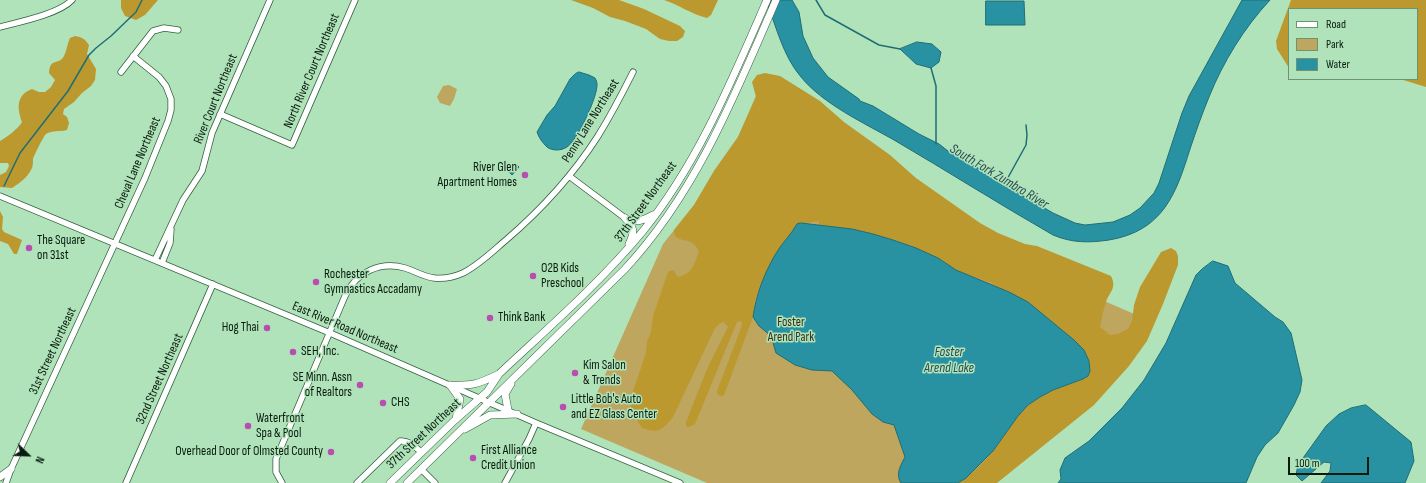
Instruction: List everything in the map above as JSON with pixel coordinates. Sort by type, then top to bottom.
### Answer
[{"type":"main road","name":"37th Street Northeast","points":[[390,483],[456,419],[487,392],[499,374],[598,280],[636,239],[674,188],[703,139],[767,0]]},
{"type":"main road","name":"37th Street Northeast","points":[[407,483],[624,270],[645,246],[669,214],[707,152],[776,0]]},
{"type":"main road","points":[[625,218],[640,221],[655,214]]},
{"type":"main road","points":[[617,260],[629,245],[633,235],[631,224],[625,218]]},
{"type":"main road","points":[[450,385],[464,386],[478,384],[499,374]]},
{"type":"main road","points":[[508,410],[505,394],[516,376]]},
{"type":"main road","points":[[450,385],[460,399],[456,419]]},
{"type":"main road","points":[[461,430],[472,426],[490,415],[517,414]]},
{"type":"main road","points":[[0,477],[11,468]]},
{"type":"street","points":[[0,27],[55,11],[72,0]]},
{"type":"street","points":[[262,0],[269,1]]},
{"type":"street","name":"North River Court Northeast","points":[[220,114],[292,145],[355,0]]},
{"type":"street","name":"River Court Northeast","points":[[155,260],[184,200],[202,171],[210,138],[269,1]]},
{"type":"street","points":[[122,72],[150,34],[156,29],[164,28],[178,30]]},
{"type":"street","name":"Cheval Lane Northeast","points":[[114,243],[157,150],[171,110],[171,99],[163,82],[133,56]]},
{"type":"street","name":"Penny Lane Northeast","points":[[282,483],[276,472],[276,459],[348,289],[356,279],[375,268],[389,265],[406,268],[434,278],[448,278],[461,274],[476,265],[543,206],[569,176],[600,131],[633,72]]},
{"type":"street","points":[[569,176],[625,218]]},
{"type":"street","name":"East River Road Northeast","points":[[0,196],[214,284],[536,423],[680,483]]},
{"type":"street","name":"River Court Northeast","points":[[162,263],[170,243],[172,226]]},
{"type":"street","name":"31st Street Northeast","points":[[6,483],[11,468],[114,243]]},
{"type":"street","name":"32nd Street Northeast","points":[[126,483],[214,284]]},
{"type":"street","points":[[505,483],[536,423]]},
{"type":"street","points":[[357,483],[400,441],[405,440],[409,442],[421,452]]},
{"type":"street","points":[[421,468],[435,483]]},
{"type":"green space","points":[[449,85],[457,89],[450,106],[440,103],[437,97],[443,86]]},
{"type":"green space","name":"Foster Arend Park","points":[[758,91],[1001,256],[1148,320],[979,483],[707,483],[581,429],[663,244],[694,205],[714,171],[738,137]]},
{"type":"shaded area","points":[[121,0],[158,0],[145,15],[136,20],[125,16],[121,8]]},
{"type":"shaded area","points":[[571,0],[619,0],[644,9],[680,26],[685,31],[683,37],[677,41],[660,39],[646,29],[610,17],[593,8]]},
{"type":"shaded area","points":[[664,0],[718,0],[711,15],[707,18]]},
{"type":"shaded area","points":[[1291,0],[1426,0],[1426,87],[1403,80],[1418,80],[1418,8],[1288,8]]},
{"type":"shaded area","points":[[1288,8],[1288,66],[1277,49],[1276,41]]},
{"type":"shaded area","points":[[75,36],[80,37],[89,45],[87,54],[96,69],[95,80],[91,86],[74,102],[64,109],[63,114],[67,117],[69,123],[67,130],[51,132],[45,135],[33,159],[32,168],[26,177],[12,188],[0,187],[0,175],[6,172],[9,166],[8,163],[0,163],[0,141],[12,133],[22,122],[19,112],[20,98],[32,89],[39,92],[45,92],[51,87],[55,80],[49,73],[51,65],[62,59],[70,38]]},
{"type":"shaded area","points":[[765,73],[780,76],[820,101],[844,122],[890,155],[916,178],[980,223],[998,233],[1025,244],[1037,246],[1111,276],[1113,280],[1113,287],[1105,305],[1100,327],[1110,335],[1118,334],[1128,329],[1132,321],[1134,305],[1140,287],[1161,252],[1171,248],[1176,251],[1178,256],[1178,265],[1163,304],[1147,341],[1129,366],[1094,405],[997,483],[958,483],[986,460],[1011,426],[1033,402],[1050,391],[1088,376],[1074,340],[991,283],[956,270],[938,258],[894,240],[852,229],[819,225],[819,221],[798,224],[775,255],[757,294],[753,317],[724,395],[718,395],[717,391],[741,328],[742,323],[740,321],[737,322],[695,424],[689,427],[686,426],[686,422],[707,369],[728,327],[724,322],[720,323],[715,328],[673,417],[663,428],[652,431],[642,428],[632,412],[630,400],[646,353],[653,316],[668,272],[673,270],[678,277],[690,271],[699,251],[693,243],[681,240],[675,236],[674,230],[694,205],[714,171],[738,137],[756,97],[752,82],[757,75]]},
{"type":"shaded area","points":[[0,211],[3,217],[2,229],[4,232],[22,240],[17,254],[14,254],[8,244],[0,241]]},
{"type":"water","points":[[766,0],[792,0],[799,12],[803,36],[813,58],[828,77],[860,101],[873,106],[997,179],[1001,179],[1017,192],[1053,213],[1075,223],[1085,225],[1113,222],[1130,215],[1140,208],[1154,193],[1159,183],[1189,96],[1242,0],[1270,0],[1251,22],[1221,71],[1204,110],[1179,181],[1164,208],[1155,219],[1142,228],[1127,235],[1109,240],[1088,242],[1067,240],[1053,235],[894,140],[857,120],[821,96],[801,77],[789,60],[780,40]]},
{"type":"water","points":[[986,1],[1024,1],[1025,25],[986,25]]},
{"type":"water","points":[[917,42],[932,44],[941,52],[939,62],[931,68],[916,64],[900,49]]},
{"type":"water","points":[[579,72],[595,78],[597,82],[591,108],[581,128],[571,143],[562,149],[551,149],[547,147],[537,132],[547,115],[555,106],[570,79]]},
{"type":"water","points":[[512,164],[514,166],[516,164],[519,167],[512,175],[509,172],[511,170],[509,168]]},
{"type":"water","name":"Foster Arend Lake","points":[[801,223],[852,229],[916,248],[938,258],[956,270],[1009,292],[1028,302],[1084,350],[1089,361],[1090,371],[1088,376],[1053,390],[1028,405],[1018,416],[993,451],[966,478],[958,483],[901,483],[899,480],[900,466],[905,457],[894,425],[883,422],[872,414],[852,390],[832,371],[812,370],[795,365],[776,353],[771,336],[759,326],[753,317],[758,293],[771,262],[777,251],[797,224]]},
{"type":"water","points":[[1213,261],[1228,266],[1235,283],[1283,322],[1291,333],[1302,380],[1300,392],[1294,405],[1278,433],[1265,445],[1257,457],[1246,483],[1058,483],[1061,479],[1060,470],[1065,458],[1089,441],[1122,408],[1144,380],[1166,343],[1196,275]]},
{"type":"water","points":[[1366,405],[1411,442],[1414,461],[1405,483],[1321,483],[1330,471],[1331,463],[1324,462],[1302,481],[1296,475],[1298,465],[1326,426],[1339,414],[1351,408]]},
{"type":"waterway","points":[[4,186],[20,153],[68,91],[89,55],[136,12],[142,0]]},
{"type":"waterway","points":[[816,0],[825,15],[879,45],[900,49]]},
{"type":"waterway","points":[[931,68],[936,86],[936,144]]},
{"type":"waterway","name":"South Fork Zumbro River","points":[[1005,183],[1026,145],[1026,125]]},
{"type":"place","name":"River Glen Apartment Homes","points":[[525,175]]},
{"type":"place","name":"The Square on 31st","points":[[29,248]]},
{"type":"place","name":"O2B Kids Preschool","points":[[533,276]]},
{"type":"place","name":"Rochester Gymnastics Accadamy","points":[[316,282]]},
{"type":"place","name":"Think Bank","points":[[490,318]]},
{"type":"place","name":"Hog Thai","points":[[267,328]]},
{"type":"place","name":"SEH, Inc.","points":[[293,352]]},
{"type":"place","name":"Kim Salon & Trends","points":[[575,373]]},
{"type":"place","name":"SE Minn. Assn of Realtors","points":[[360,385]]},
{"type":"place","name":"CHS","points":[[383,403]]},
{"type":"place","name":"Little Bob's Auto and EZ Glass Center","points":[[563,407]]},
{"type":"place","name":"Waterfront Spa & Pool","points":[[248,426]]},
{"type":"place","name":"Overhead Door of Olmsted County","points":[[331,452]]},
{"type":"place","name":"First Alliance Credit Union","points":[[473,458]]}]
